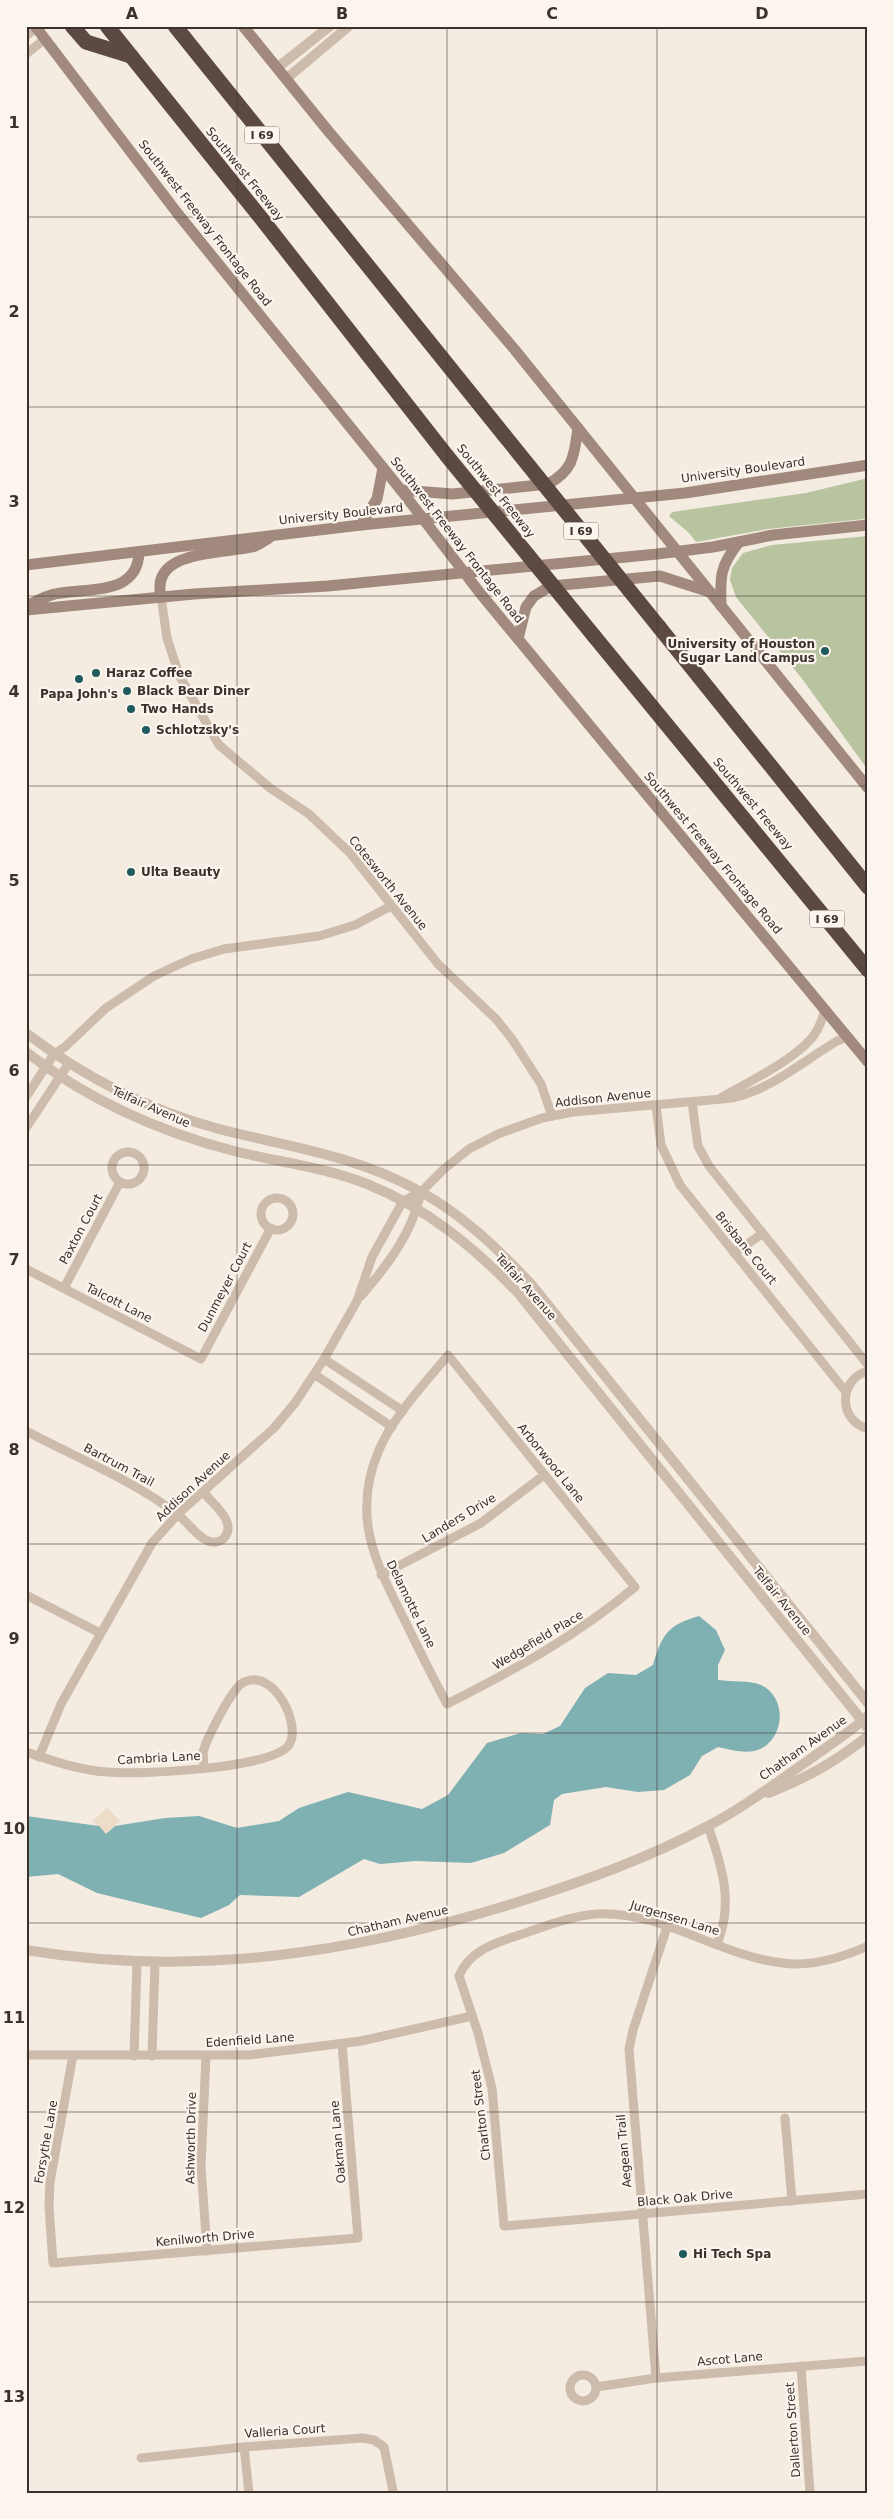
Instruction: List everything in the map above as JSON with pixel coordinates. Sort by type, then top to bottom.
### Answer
[{"type":"highway","points":[[72,26],[86,42],[131,56]]},
{"type":"highway","name":"Southwest Freeway","points":[[107,26],[322,294],[447,456],[868,970]]},
{"type":"highway","name":"I 69","points":[[175,26],[868,887]]},
{"type":"main road","points":[[243,26],[578,428],[868,788]]},
{"type":"main road","name":"Southwest Freeway Frontage Road","points":[[35,27],[178,214],[401,490],[464,572],[868,1062]]},
{"type":"main road","points":[[401,490],[453,494],[548,484],[561,476],[571,464],[578,428]]},
{"type":"main road","name":"University Boulevard","points":[[26,565],[360,525],[702,490],[868,465]]},
{"type":"main road","points":[[360,525],[377,499],[383,468]]},
{"type":"main road","points":[[26,608],[328,586],[677,551],[773,535],[868,525]]},
{"type":"main road","points":[[160,597],[159,586],[162,578],[179,561],[190,556],[254,547],[275,535]]},
{"type":"main road","points":[[721,606],[722,570],[726,558],[739,542]]},
{"type":"main road","points":[[26,608],[54,594],[120,585],[134,574],[139,552]]},
{"type":"main road","points":[[518,639],[526,606],[534,596],[551,586],[660,576],[710,592]]},
{"type":"street","points":[[277,68],[330,26]]},
{"type":"street","points":[[286,79],[349,26]]},
{"type":"street","points":[[26,36],[35,27]]},
{"type":"street","points":[[26,54],[45,39]]},
{"type":"street","name":"Cotesworth Avenue","points":[[160,597],[168,644],[179,675],[219,745],[270,788],[309,814],[350,853],[390,906],[438,964],[496,1019],[512,1039],[541,1084],[552,1116]]},
{"type":"street","points":[[26,1097],[54,1054],[65,1048],[106,1008],[154,976],[191,959],[224,950],[319,936],[355,925],[390,906]]},
{"type":"street","name":"Addison Avenue","points":[[719,1098],[776,1065],[802,1047],[816,1033],[825,1011]]},
{"type":"street","name":"Telfair Avenue","points":[[26,1033],[54,1054],[123,1093],[180,1117],[218,1129],[328,1153],[369,1167],[421,1192],[470,1225],[531,1284],[868,1703]]},
{"type":"street","name":"Addison Avenue","points":[[39,1757],[61,1704],[152,1543],[178,1514],[274,1428],[295,1403],[324,1359],[357,1301],[372,1257],[403,1201],[421,1192],[444,1169],[469,1149],[498,1134],[552,1116],[573,1112],[656,1106],[740,1096],[770,1086],[828,1046],[847,1037]]},
{"type":"street","name":"Telfair Avenue","points":[[26,1052],[45,1067],[129,1114],[178,1134],[235,1151],[366,1183],[403,1201],[461,1238],[519,1294],[866,1722]]},
{"type":"street","points":[[26,1128],[69,1063]]},
{"type":"street","name":"Brisbane Court","points":[[692,1102],[698,1146],[709,1166],[868,1365]]},
{"type":"street","name":"Brisbane Court","points":[[656,1106],[661,1145],[668,1164],[680,1185],[846,1392]]},
{"type":"street","name":"Paxton Court","points":[[64,1288],[120,1182]]},
{"type":"street","name":"Addison Avenue","points":[[357,1301],[388,1265],[418,1210],[421,1192]]},
{"type":"street","name":"Dunmeyer Court","points":[[201,1359],[271,1228]]},
{"type":"street","points":[[734,1253],[762,1234]]},
{"type":"street","name":"Talcott Lane","points":[[26,1269],[201,1359]]},
{"type":"street","name":"Delamotte Lane","points":[[447,1704],[381,1575],[368,1536],[366,1515],[371,1470],[380,1449],[392,1427],[448,1355]]},
{"type":"street","name":"Arborwood Lane","points":[[448,1355],[635,1587]]},
{"type":"street","points":[[324,1359],[404,1411]]},
{"type":"street","points":[[868,1371],[853,1378],[846,1392],[845,1407],[849,1416],[856,1424],[868,1429]]},
{"type":"street","points":[[314,1374],[392,1427]]},
{"type":"street","name":"Bartrum Trail","points":[[26,1431],[154,1498],[178,1514],[203,1537],[212,1542],[221,1541],[227,1534],[229,1526],[225,1517],[203,1492]]},
{"type":"street","name":"Landers Drive","points":[[381,1575],[481,1523],[544,1475]]},
{"type":"street","name":"Wedgefield Place","points":[[447,1704],[555,1647],[599,1617],[635,1587]]},
{"type":"street","points":[[26,1596],[100,1633]]},
{"type":"street","name":"Cambria Lane","points":[[26,1752],[72,1767],[107,1772],[166,1772],[204,1768],[276,1755],[290,1744],[294,1729],[275,1689],[264,1681],[243,1682],[235,1691],[206,1743],[203,1752],[204,1768]]},
{"type":"street","name":"Chatham Avenue","points":[[26,1950],[65,1957],[137,1963],[223,1961],[285,1955],[351,1945],[478,1914],[601,1874],[708,1826],[753,1799],[866,1722]]},
{"type":"street","name":"Chatham Avenue","points":[[753,1799],[808,1777],[831,1764],[868,1736]]},
{"type":"street","points":[[708,1826],[719,1856],[726,1888],[726,1915],[717,1944]]},
{"type":"street","name":"Jurgensen Lane","points":[[458,1976],[468,1960],[480,1950],[575,1918],[596,1914],[619,1915],[667,1927],[758,1958],[783,1963],[804,1964],[847,1955],[868,1946]]},
{"type":"street","name":"Aegean Trail","points":[[656,2378],[629,2049],[633,2030],[667,1927]]},
{"type":"street","points":[[134,2056],[137,1963]]},
{"type":"street","points":[[152,2056],[155,1963]]},
{"type":"street","name":"Charlton Street","points":[[458,1976],[486,2059],[492,2088],[504,2226]]},
{"type":"street","name":"Edenfield Lane","points":[[26,2055],[249,2055],[342,2044],[472,2016]]},
{"type":"street","name":"Oakman Lane","points":[[342,2044],[358,2238]]},
{"type":"street","name":"Forsythe Lane","points":[[53,2263],[49,2206],[50,2182],[73,2055]]},
{"type":"street","name":"Ashworth Drive","points":[[206,2056],[201,2166],[207,2250]]},
{"type":"street","points":[[785,2118],[792,2201]]},
{"type":"street","name":"Black Oak Drive","points":[[504,2226],[868,2194]]},
{"type":"street","name":"Kenilworth Drive","points":[[53,2263],[358,2238]]},
{"type":"street","name":"Ascot Lane","points":[[596,2388],[656,2378],[868,2361]]},
{"type":"street","name":"Dallerton Street","points":[[801,2366],[810,2493]]},
{"type":"street","name":"Valleria Court","points":[[141,2458],[244,2447],[362,2438],[374,2440],[384,2447],[393,2491]]},
{"type":"street","points":[[244,2447],[249,2493]]},
{"type":"green space","points":[[868,478],[868,518],[864,519],[768,529],[696,542],[689,533],[669,516],[672,512],[806,493]]},
{"type":"green space","name":"University of Houston Sugar Land Campus","points":[[868,536],[868,770],[803,680],[736,597],[730,580],[732,568],[743,553],[772,545]]},
{"type":"shaded area","points":[[107,1808],[120,1821],[106,1834],[93,1821]]},
{"type":"water","points":[[699,1616],[716,1630],[725,1650],[718,1665],[718,1680],[757,1683],[769,1691],[775,1698],[780,1715],[776,1733],[771,1741],[759,1750],[747,1752],[718,1747],[702,1756],[690,1775],[664,1790],[638,1792],[606,1787],[562,1794],[554,1800],[550,1825],[504,1853],[471,1863],[416,1861],[380,1864],[364,1859],[299,1897],[240,1895],[229,1905],[201,1918],[97,1893],[58,1874],[26,1877],[26,1816],[99,1826],[106,1834],[115,1826],[165,1818],[199,1816],[237,1828],[279,1821],[299,1808],[348,1792],[422,1809],[448,1795],[487,1743],[521,1733],[543,1734],[560,1726],[585,1688],[608,1673],[636,1675],[653,1665],[659,1646],[667,1633],[680,1623]]},
{"type":"place","name":"University of Houston Sugar Land Campus","points":[[825,651]]},
{"type":"place","name":"Haraz Coffee","points":[[96,673]]},
{"type":"place","name":"Papa John's","points":[[79,679]]},
{"type":"place","name":"Black Bear Diner","points":[[127,691]]},
{"type":"place","name":"Two Hands","points":[[131,709]]},
{"type":"place","name":"Schlotzsky's","points":[[146,730]]},
{"type":"place","name":"Ulta Beauty","points":[[131,872]]},
{"type":"place","name":"Hi Tech Spa","points":[[683,2254]]}]
